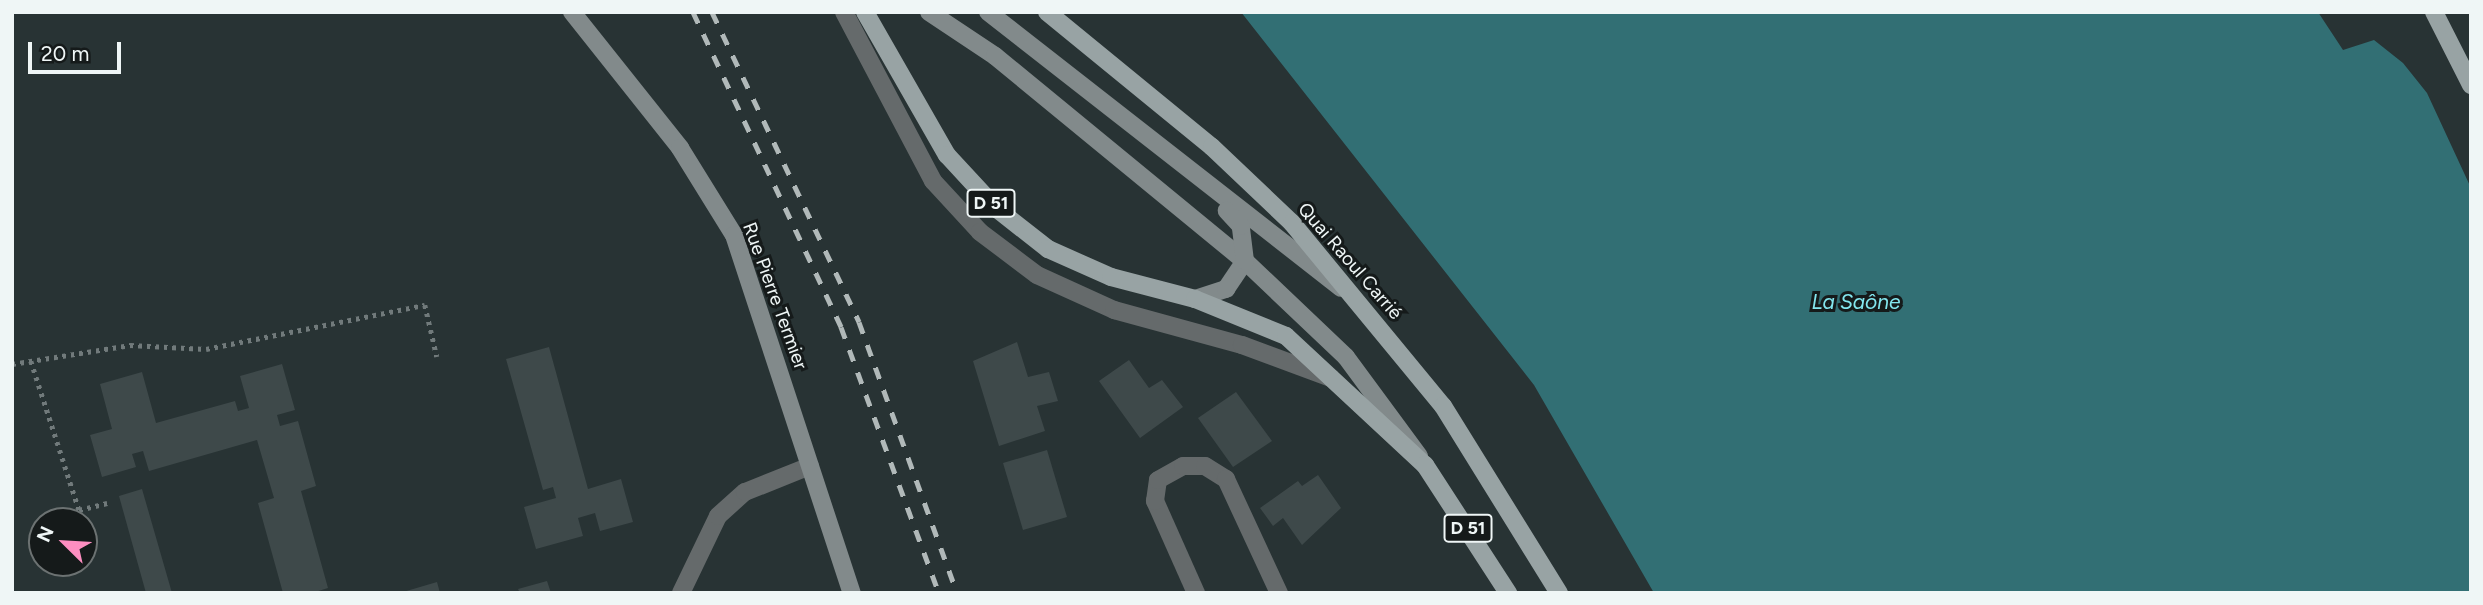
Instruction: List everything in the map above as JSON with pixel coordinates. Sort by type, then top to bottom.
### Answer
[{"type":"main road","name":"D 51","points":[[865,12],[947,155],[997,209],[1048,250],[1111,277],[1195,299],[1286,337],[1425,465],[1508,593]]},
{"type":"main road","name":"Quai Raoul Carrié","points":[[1047,12],[1212,147],[1292,223],[1443,406],[1559,593]]},
{"type":"main road","points":[[2434,12],[2471,85]]},
{"type":"street","name":"Rue Pierre Termier","points":[[572,12],[680,148],[734,235],[852,593]]},
{"type":"street","points":[[844,12],[933,181],[980,232],[1037,275],[1114,310],[1242,345],[1331,378]]},
{"type":"street","points":[[929,12],[995,56],[1245,261],[1346,357],[1425,465]]},
{"type":"street","points":[[988,12],[1186,170],[1360,303]]},
{"type":"street","points":[[1186,170],[1241,226],[1245,261],[1226,289],[1195,299]]},
{"type":"street","points":[[681,593],[718,516],[745,492],[810,466]]},
{"type":"street","points":[[1196,593],[1155,501],[1158,480],[1183,466],[1205,466],[1226,480],[1279,593]]},
{"type":"path","points":[[12,364],[130,345],[206,349],[425,305],[437,357]]},
{"type":"path","points":[[31,361],[79,510],[107,503]]},
{"type":"water","name":"La Saône","points":[[1241,12],[2318,12],[2343,50],[2374,40],[2403,63],[2427,93],[2471,188],[2471,593],[1654,593],[1534,385]]},
{"type":"building","points":[[1017,342],[1028,377],[1049,372],[1058,401],[1037,406],[1045,431],[999,446],[973,361]]},
{"type":"building","points":[[549,347],[588,489],[621,479],[633,522],[600,531],[595,513],[578,518],[583,536],[536,549],[524,507],[556,498],[553,487],[543,490],[506,359]]},
{"type":"building","points":[[1129,360],[1149,388],[1162,380],[1183,407],[1140,438],[1099,381]]},
{"type":"building","points":[[282,364],[295,410],[277,415],[280,426],[298,421],[316,486],[301,491],[328,588],[312,593],[283,593],[258,503],[274,498],[257,440],[149,471],[143,451],[132,454],[136,467],[102,477],[90,435],[112,429],[100,384],[142,372],[156,423],[235,401],[238,411],[249,408],[240,376]]},
{"type":"building","points":[[1236,392],[1272,441],[1233,467],[1198,418]]},
{"type":"building","points":[[1047,450],[1067,517],[1023,530],[1003,463]]},
{"type":"building","points":[[1318,475],[1341,508],[1302,545],[1283,518],[1273,526],[1260,508],[1298,481],[1302,486]]},
{"type":"building","points":[[142,489],[172,593],[146,593],[119,496]]},
{"type":"building","points":[[547,581],[551,593],[520,593],[518,589]]},
{"type":"building","points":[[437,582],[440,593],[403,593],[403,592]]},
{"type":"railway","points":[[693,12],[841,327],[939,593]]},
{"type":"railway","points":[[712,12],[859,322],[957,593]]}]
